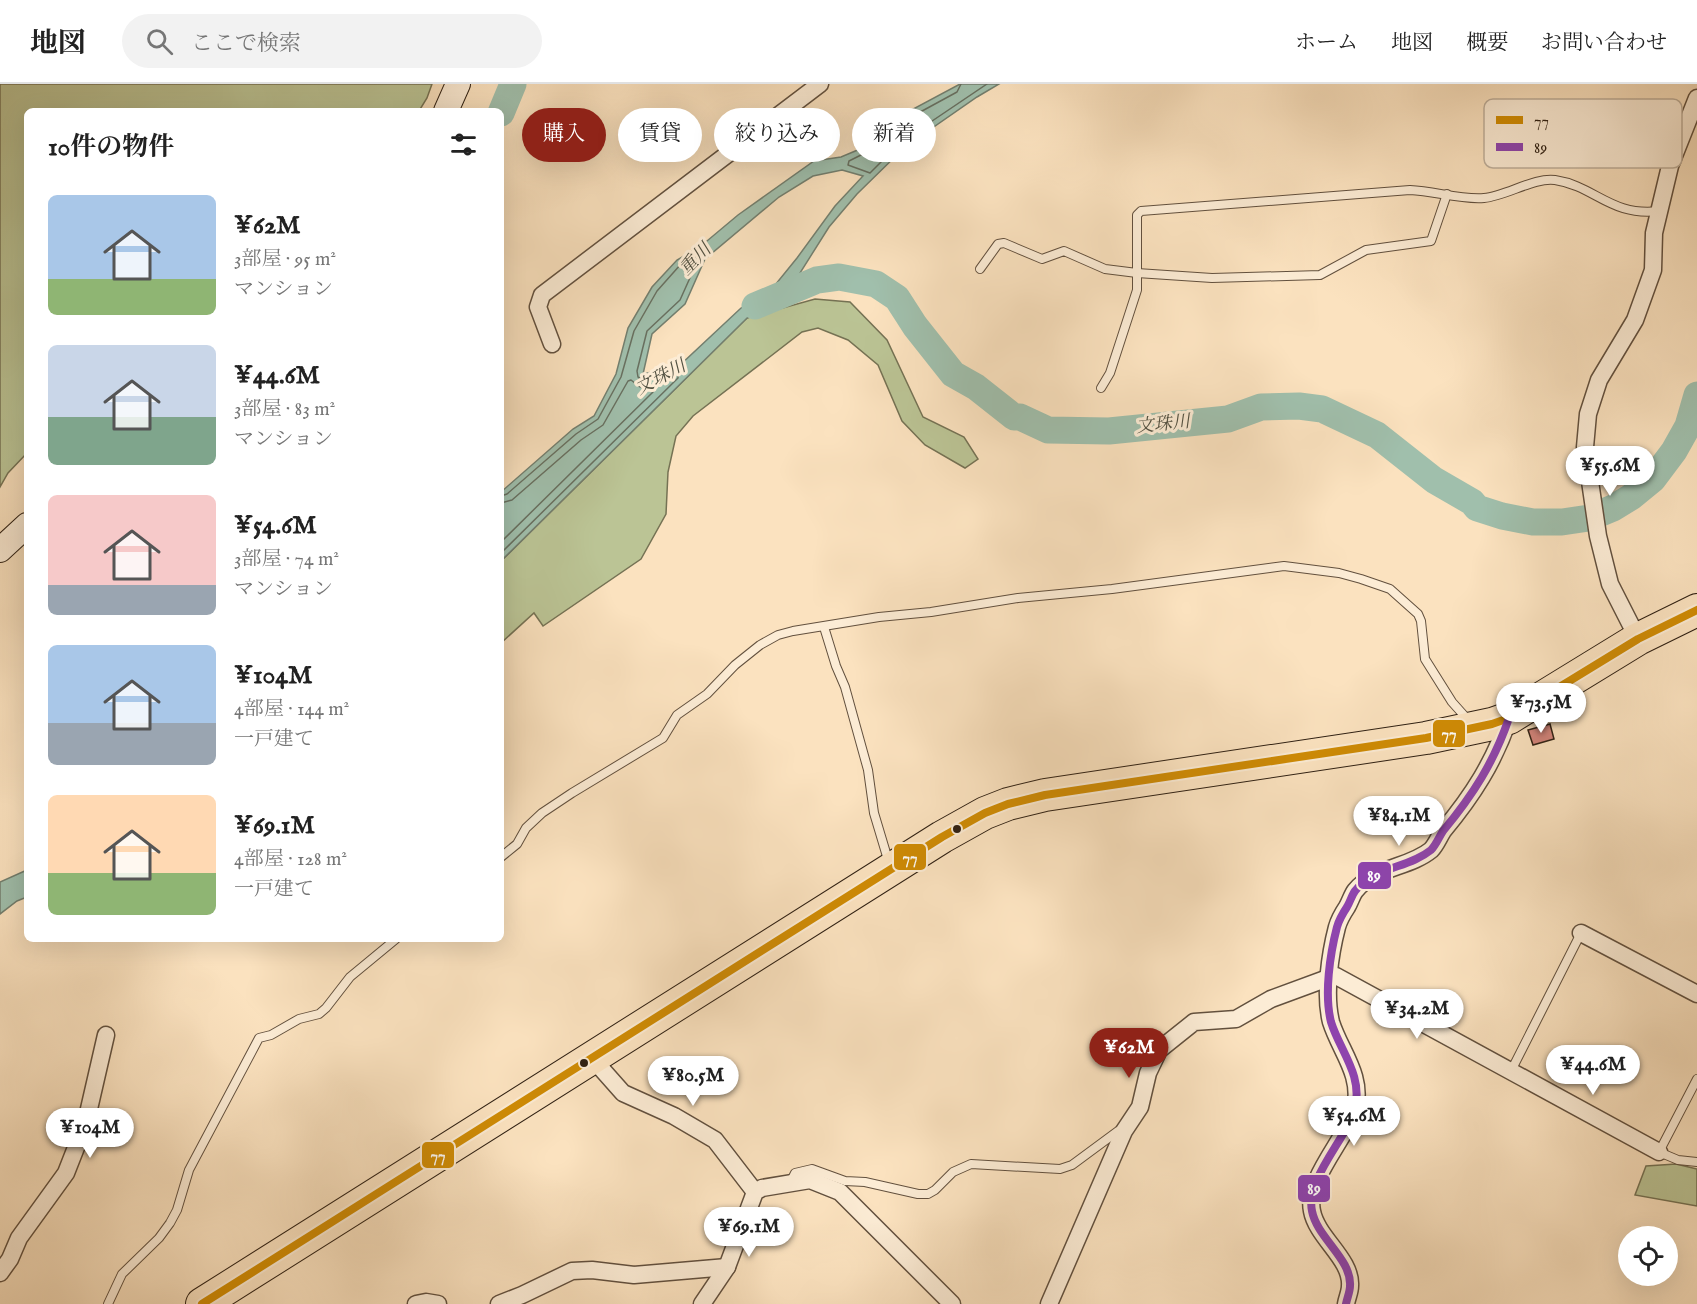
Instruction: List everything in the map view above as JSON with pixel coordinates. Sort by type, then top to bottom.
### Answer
[{"type":"highway","points":[[202,1304],[985,813],[1008,804],[1045,795],[1426,738],[1475,728],[1509,718],[1638,639],[1697,610]]},
{"type":"main road","points":[[447,108],[458,84]]},
{"type":"main road","points":[[0,550],[24,528]]},
{"type":"street","points":[[552,344],[538,307],[543,295],[608,243],[820,84]]},
{"type":"street","points":[[1682,136],[1697,98]]},
{"type":"street","points":[[1638,639],[1610,584],[1598,536],[1585,447],[1588,414],[1599,380],[1635,320],[1653,270],[1654,232],[1670,168]]},
{"type":"street","points":[[1346,1304],[1350,1287],[1349,1271],[1317,1226],[1311,1209],[1315,1185],[1355,1109],[1357,1092],[1354,1074],[1331,1021],[1328,978],[1338,924],[1356,890],[1378,874],[1419,858],[1432,848],[1468,800],[1489,766],[1509,718]]},
{"type":"street","points":[[1581,933],[1697,994]]},
{"type":"street","points":[[1049,1304],[1124,1131],[1140,1107],[1148,1072],[1159,1050],[1194,1022],[1236,1019],[1271,999],[1336,976],[1659,1152]]},
{"type":"street","points":[[0,1273],[10,1259],[19,1238],[66,1173],[86,1122],[106,1035]]},
{"type":"street","points":[[592,1058],[622,1093],[674,1116],[715,1140],[755,1192]]},
{"type":"street","points":[[702,1304],[727,1267],[755,1192],[762,1188],[810,1180],[840,1192],[952,1304]]},
{"type":"street","points":[[499,1304],[572,1271],[592,1270],[634,1275],[727,1267]]},
{"type":"street","points":[[416,1304],[426,1302],[438,1304]]},
{"type":"lane","points":[[1101,388],[1110,373],[1137,290],[1137,215],[1141,210],[1410,190],[1486,198],[1544,180],[1556,180],[1618,208],[1645,213],[1659,211]]},
{"type":"lane","points":[[980,269],[998,244],[1004,243],[1042,259],[1064,251],[1105,269],[1137,273],[1212,278],[1320,275],[1366,250],[1431,241],[1447,194]]},
{"type":"lane","points":[[504,854],[517,844],[525,828],[542,813],[663,738],[677,715],[707,694],[735,665],[760,645],[785,633],[879,617],[931,612],[1018,598],[1136,586],[1284,566],[1310,568],[1361,579],[1389,589],[1418,614],[1421,621],[1425,659],[1452,702],[1475,728]]},
{"type":"lane","points":[[824,627],[845,687],[865,760],[874,813],[891,870]]},
{"type":"lane","points":[[1510,1071],[1581,933]]},
{"type":"lane","points":[[108,1304],[122,1274],[159,1238],[170,1223],[177,1210],[189,1170],[259,1038],[271,1035],[299,1019],[319,1014],[350,977],[392,942]]},
{"type":"lane","points":[[1697,1079],[1659,1152],[1678,1161],[1697,1162]]},
{"type":"lane","points":[[790,1183],[795,1173],[812,1169],[845,1181],[865,1182],[918,1194],[928,1194],[936,1190],[953,1172],[971,1164],[1060,1169],[1072,1166],[1118,1131],[1124,1131]]},
{"type":"shaded area","points":[[0,84],[432,84],[421,108],[24,108],[24,456],[8,473],[0,487]]},
{"type":"shaded area","points":[[815,299],[850,302],[887,340],[923,417],[964,437],[978,459],[965,468],[925,445],[902,421],[878,365],[848,340],[818,328],[802,332],[693,416],[676,436],[668,472],[666,514],[641,559],[543,626],[534,613],[504,640],[504,558],[747,318]]},
{"type":"shaded area","points":[[1676,1164],[1697,1169],[1697,1206],[1635,1195],[1646,1166]]},
{"type":"water","points":[[960,84],[999,84],[936,125],[936,108],[915,108]]},
{"type":"water","name":"重川","points":[[852,152],[852,162],[890,162],[857,194],[829,227],[783,300],[747,318],[504,558],[504,489],[573,429],[594,416],[616,374],[628,328],[652,287],[677,260],[701,246],[738,215],[813,162],[840,162],[841,157]],"holes":[[[842,170],[863,176],[835,206],[767,295],[741,308],[679,366],[643,374],[652,334],[685,304],[705,259],[779,197],[813,176]]]},
{"type":"water","points":[[24,871],[24,898],[0,914],[0,882]]},
{"type":"building","points":[[1550,724],[1554,739],[1533,745],[1528,730]]},
{"type":"waterway","points":[[503,108],[513,84]]},
{"type":"waterway","name":"文珠川","points":[[755,306],[817,280],[839,277],[876,284],[897,298],[915,326],[953,374],[976,387],[1014,417],[1020,417],[1048,430],[1109,431],[1228,419],[1261,407],[1299,406],[1322,409],[1377,435],[1434,480],[1472,502],[1477,508],[1533,522],[1562,522],[1589,518],[1631,497],[1653,479],[1674,451],[1688,426],[1697,395]]},
{"type":"transit line","name":"77","points":[[202,1304],[942,837],[985,813],[1008,804],[1045,795],[1426,738],[1492,724],[1509,718],[1638,639],[1697,610]]},
{"type":"transit line","name":"89","points":[[1346,1304],[1350,1288],[1346,1267],[1320,1230],[1312,1211],[1315,1185],[1351,1119],[1357,1096],[1353,1074],[1335,1033],[1329,1011],[1329,974],[1337,927],[1354,893],[1363,883],[1382,872],[1413,861],[1433,848],[1482,778],[1509,718]]}]
